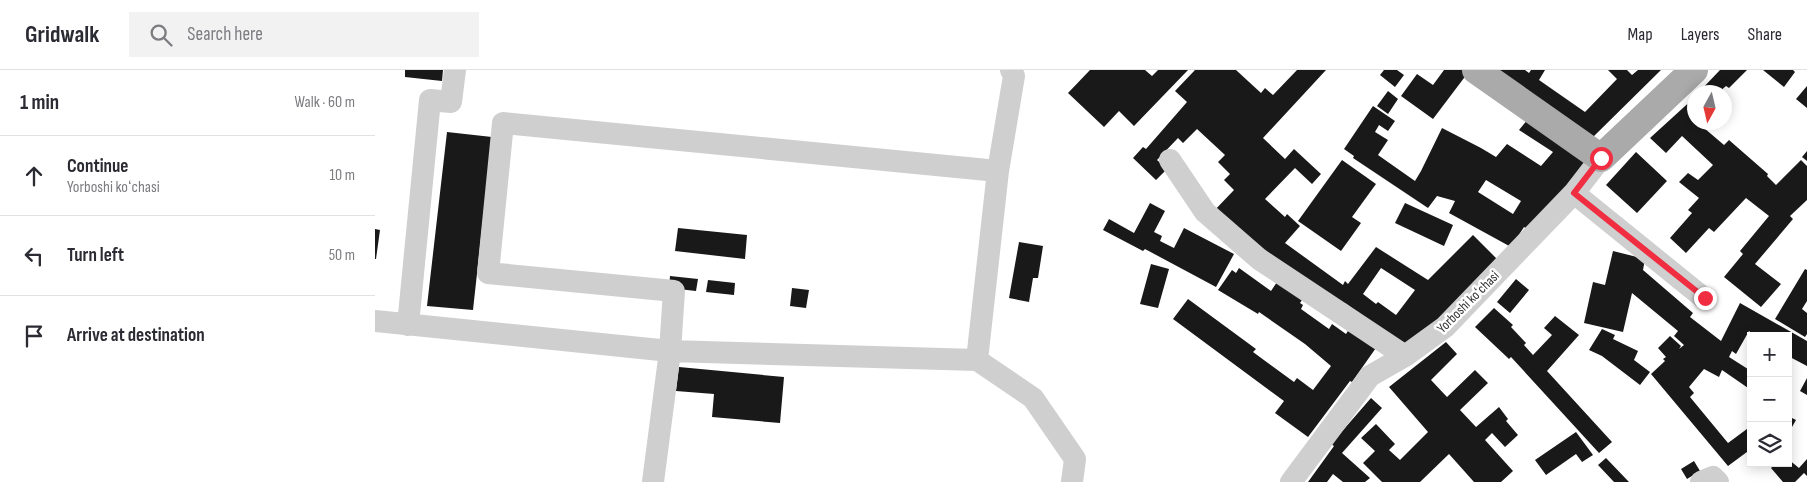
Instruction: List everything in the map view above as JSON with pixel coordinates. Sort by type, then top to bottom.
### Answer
[{"type":"main road","points":[[1477,70],[1601,158],[1694,70]]},
{"type":"street","points":[[408,325],[430,100],[451,102],[455,70]]},
{"type":"street","points":[[977,360],[998,171],[1014,76],[1011,70]]},
{"type":"street","points":[[653,482],[670,351],[674,291],[488,273],[503,123],[998,171]]},
{"type":"street","name":"Yorboshi koʻchasi","points":[[1291,482],[1370,376],[1405,356],[1445,328],[1574,193],[1601,158]]},
{"type":"street","points":[[1170,160],[1205,212],[1259,259],[1405,356]]},
{"type":"street","points":[[1574,193],[1705,298]]},
{"type":"street","points":[[375,321],[670,351],[977,360],[1033,398],[1075,460],[1072,482]]},
{"type":"street","points":[[1701,482],[1713,477],[1718,482]]},
{"type":"building","points":[[405,70],[443,70],[442,81],[405,77]]},
{"type":"building","points":[[1090,70],[1145,70],[1152,76],[1158,70],[1188,70],[1134,126],[1119,111],[1104,127],[1068,93]]},
{"type":"building","points":[[1195,70],[1236,70],[1261,93],[1265,88],[1273,95],[1297,70],[1326,70],[1263,138],[1285,159],[1294,149],[1321,174],[1312,184],[1295,168],[1265,199],[1285,217],[1287,214],[1300,226],[1285,243],[1343,285],[1345,281],[1348,284],[1376,247],[1428,280],[1473,235],[1498,260],[1404,352],[1392,337],[1345,303],[1343,306],[1212,213],[1234,190],[1224,180],[1230,174],[1218,162],[1225,155],[1197,129],[1183,143],[1178,138],[1157,160],[1167,169],[1156,180],[1133,158],[1143,147],[1146,149],[1187,102],[1175,91]],"holes":[[[1381,268],[1415,290],[1396,315],[1363,294]]]},
{"type":"building","points":[[1384,70],[1397,70],[1404,75],[1395,87],[1380,75]]},
{"type":"building","points":[[1444,70],[1462,70],[1467,74],[1433,119],[1401,96],[1417,74],[1433,85]]},
{"type":"building","points":[[1492,70],[1525,70],[1529,73],[1531,70],[1545,70],[1539,80],[1585,112],[1617,79],[1608,70],[1627,70],[1632,75],[1638,70],[1661,70],[1591,139]]},
{"type":"building","points":[[1720,70],[1747,70],[1732,85],[1706,85]]},
{"type":"building","points":[[1763,70],[1793,70],[1795,72],[1784,87]]},
{"type":"building","points":[[1807,86],[1807,108],[1796,99]]},
{"type":"building","points":[[1388,91],[1398,99],[1388,114],[1377,106]]},
{"type":"building","points":[[1687,104],[1687,130],[1706,130],[1724,145],[1729,140],[1768,174],[1767,176],[1776,185],[1801,160],[1807,166],[1807,200],[1790,216],[1793,219],[1755,264],[1781,284],[1761,307],[1724,277],[1743,254],[1740,251],[1769,216],[1746,198],[1714,232],[1709,228],[1686,253],[1670,238],[1692,213],[1688,210],[1699,198],[1679,182],[1688,173],[1698,180],[1713,165],[1682,136],[1666,153],[1650,138]]},
{"type":"building","points":[[1373,106],[1395,121],[1388,131],[1379,125],[1375,132],[1388,140],[1378,155],[1415,181],[1442,128],[1496,157],[1507,144],[1541,166],[1553,152],[1519,130],[1528,119],[1588,160],[1529,230],[1524,227],[1511,247],[1449,213],[1455,201],[1437,196],[1428,208],[1353,158],[1354,156],[1344,149]],"holes":[[[1486,180],[1521,201],[1513,214],[1478,192]]]},
{"type":"building","points":[[447,132],[492,137],[473,310],[427,306]]},
{"type":"building","points":[[1807,151],[1807,161],[1802,157]]},
{"type":"building","points":[[1636,152],[1667,181],[1637,213],[1606,185]]},
{"type":"building","points":[[1342,160],[1376,184],[1352,217],[1361,223],[1341,251],[1298,221]]},
{"type":"building","points":[[1150,203],[1165,211],[1154,232],[1162,236],[1160,241],[1174,248],[1184,228],[1234,254],[1216,287],[1145,249],[1143,251],[1103,230],[1109,219],[1134,233]]},
{"type":"building","points":[[1405,203],[1453,225],[1444,246],[1395,223]]},
{"type":"building","points":[[678,228],[747,235],[745,259],[675,251]]},
{"type":"building","points":[[375,229],[380,230],[376,259],[375,259]]},
{"type":"building","points":[[1019,242],[1043,246],[1038,278],[1033,278],[1029,302],[1009,298]]},
{"type":"building","points":[[1613,251],[1645,259],[1643,270],[1693,313],[1690,317],[1721,341],[1740,303],[1791,332],[1747,332],[1736,354],[1732,351],[1729,357],[1747,368],[1747,387],[1722,370],[1719,377],[1704,369],[1689,387],[1694,393],[1690,397],[1728,443],[1747,429],[1747,452],[1728,466],[1651,374],[1665,361],[1663,359],[1666,357],[1658,348],[1670,336],[1681,346],[1679,349],[1684,345],[1674,336],[1678,331],[1632,293],[1623,332],[1584,323],[1593,282],[1605,285]]},
{"type":"building","points":[[1151,264],[1169,269],[1158,308],[1140,304]]},
{"type":"building","points":[[1239,268],[1271,291],[1279,279],[1304,297],[1300,303],[1303,305],[1301,309],[1329,329],[1332,324],[1346,334],[1351,326],[1378,345],[1352,382],[1350,381],[1308,437],[1275,413],[1284,401],[1173,319],[1188,299],[1256,349],[1253,352],[1294,382],[1297,378],[1313,390],[1331,366],[1305,344],[1259,312],[1258,314],[1218,290],[1232,270],[1236,273]]},
{"type":"building","points":[[1805,269],[1807,270],[1807,301],[1802,309],[1807,313],[1807,334],[1805,337],[1775,319]]},
{"type":"building","points":[[670,276],[698,279],[696,291],[669,288]]},
{"type":"building","points":[[1516,279],[1529,290],[1510,313],[1497,302]]},
{"type":"building","points":[[708,280],[735,283],[734,295],[706,292]]},
{"type":"building","points":[[792,288],[809,290],[806,308],[790,306]]},
{"type":"building","points":[[1494,308],[1513,325],[1511,327],[1526,343],[1524,345],[1533,355],[1552,335],[1544,328],[1555,316],[1579,335],[1547,371],[1612,442],[1599,453],[1511,357],[1509,359],[1475,327]]},
{"type":"building","points":[[1602,329],[1615,335],[1613,339],[1638,351],[1634,360],[1650,372],[1640,385],[1602,356],[1589,350]]},
{"type":"building","points":[[1792,332],[1807,341],[1807,366],[1792,358]]},
{"type":"building","points":[[1446,342],[1457,354],[1431,380],[1447,397],[1475,370],[1488,383],[1460,410],[1476,427],[1499,407],[1508,419],[1506,421],[1518,435],[1505,447],[1492,433],[1485,440],[1513,471],[1501,482],[1474,482],[1449,454],[1420,482],[1382,482],[1363,463],[1375,451],[1361,438],[1376,424],[1395,444],[1389,450],[1400,460],[1428,432],[1389,387]]},
{"type":"building","points":[[679,367],[784,377],[780,423],[712,417],[714,394],[676,391]]},
{"type":"building","points":[[1807,378],[1807,395],[1800,391]]},
{"type":"building","points":[[1371,398],[1382,408],[1342,453],[1370,478],[1365,482],[1343,482],[1333,474],[1327,482],[1308,482],[1334,446],[1331,444]]},
{"type":"building","points":[[1792,418],[1796,420],[1792,427]]},
{"type":"building","points":[[1576,432],[1593,455],[1582,462],[1576,454],[1546,475],[1535,460]]},
{"type":"building","points":[[1606,458],[1629,482],[1614,482],[1598,465]]},
{"type":"building","points":[[1807,459],[1807,476],[1804,473],[1795,482],[1783,482],[1771,468],[1792,467],[1792,462],[1799,468]]},
{"type":"building","points":[[1694,461],[1700,471],[1687,479],[1681,469]]},
{"type":"route","points":[[1601,158],[1574,193],[1705,298]]}]
